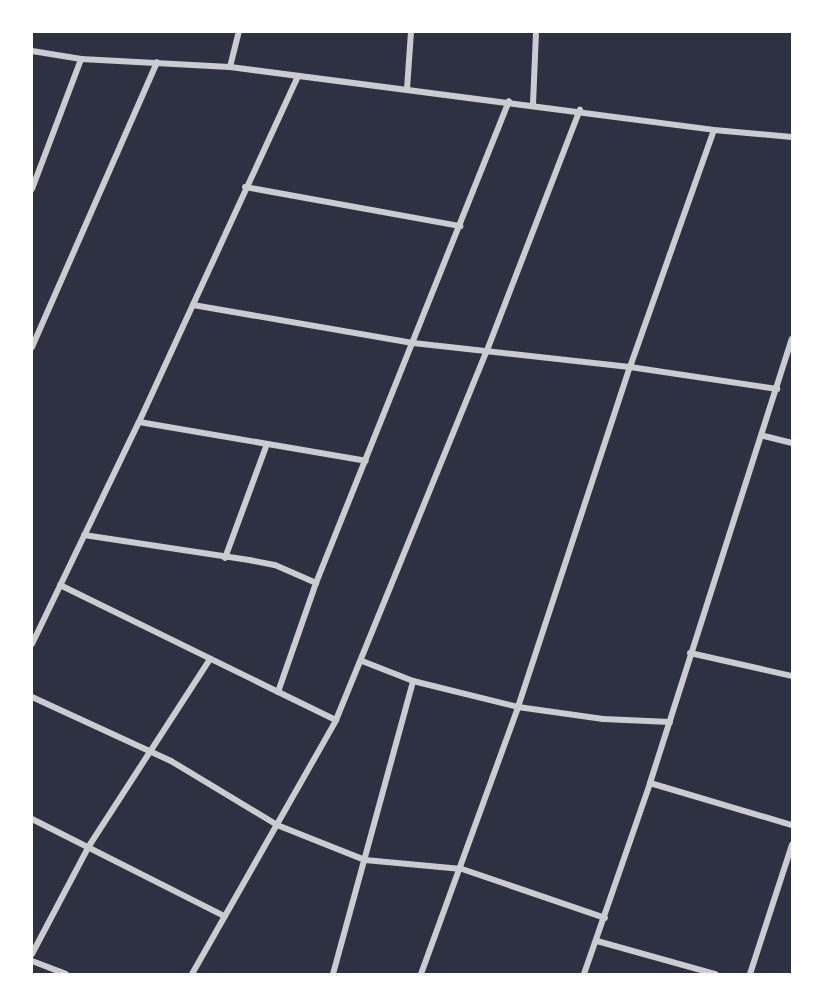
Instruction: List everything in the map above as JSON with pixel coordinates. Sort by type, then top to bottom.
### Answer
[{"type":"street","points":[[230,67],[239,32]]},
{"type":"street","points":[[407,89],[411,32]]},
{"type":"street","points":[[533,104],[536,32]]},
{"type":"street","points":[[32,51],[81,59],[230,67],[580,110],[714,130],[792,137]]},
{"type":"street","points":[[32,189],[81,59]]},
{"type":"street","points":[[32,347],[157,62]]},
{"type":"street","points":[[32,644],[139,422],[245,187],[298,76]]},
{"type":"street","points":[[278,692],[316,583],[509,101]]},
{"type":"street","points":[[192,975],[336,720],[486,353],[580,110]]},
{"type":"street","points":[[421,975],[462,869],[630,367],[714,130]]},
{"type":"street","points":[[245,187],[460,226]]},
{"type":"street","points":[[193,305],[413,343],[486,353],[630,367],[777,389]]},
{"type":"street","points":[[32,324],[40,326]]},
{"type":"street","points":[[584,975],[651,783],[690,653],[764,436],[792,339]]},
{"type":"street","points":[[139,422],[366,461]]},
{"type":"street","points":[[764,436],[792,443]]},
{"type":"street","points":[[225,558],[267,444]]},
{"type":"street","points":[[84,535],[275,566],[316,583]]},
{"type":"street","points":[[60,585],[336,720]]},
{"type":"street","points":[[690,653],[792,676]]},
{"type":"street","points":[[32,954],[89,846],[148,750],[210,659]]},
{"type":"street","points":[[362,661],[413,681],[518,707],[603,719],[670,722]]},
{"type":"street","points":[[333,975],[413,681]]},
{"type":"street","points":[[32,697],[148,750],[277,825],[365,860],[462,869],[605,918]]},
{"type":"street","points":[[651,783],[792,825]]},
{"type":"street","points":[[32,819],[224,916]]},
{"type":"street","points":[[750,975],[792,845]]},
{"type":"street","points":[[597,941],[715,975]]},
{"type":"street","points":[[32,961],[66,975]]}]
